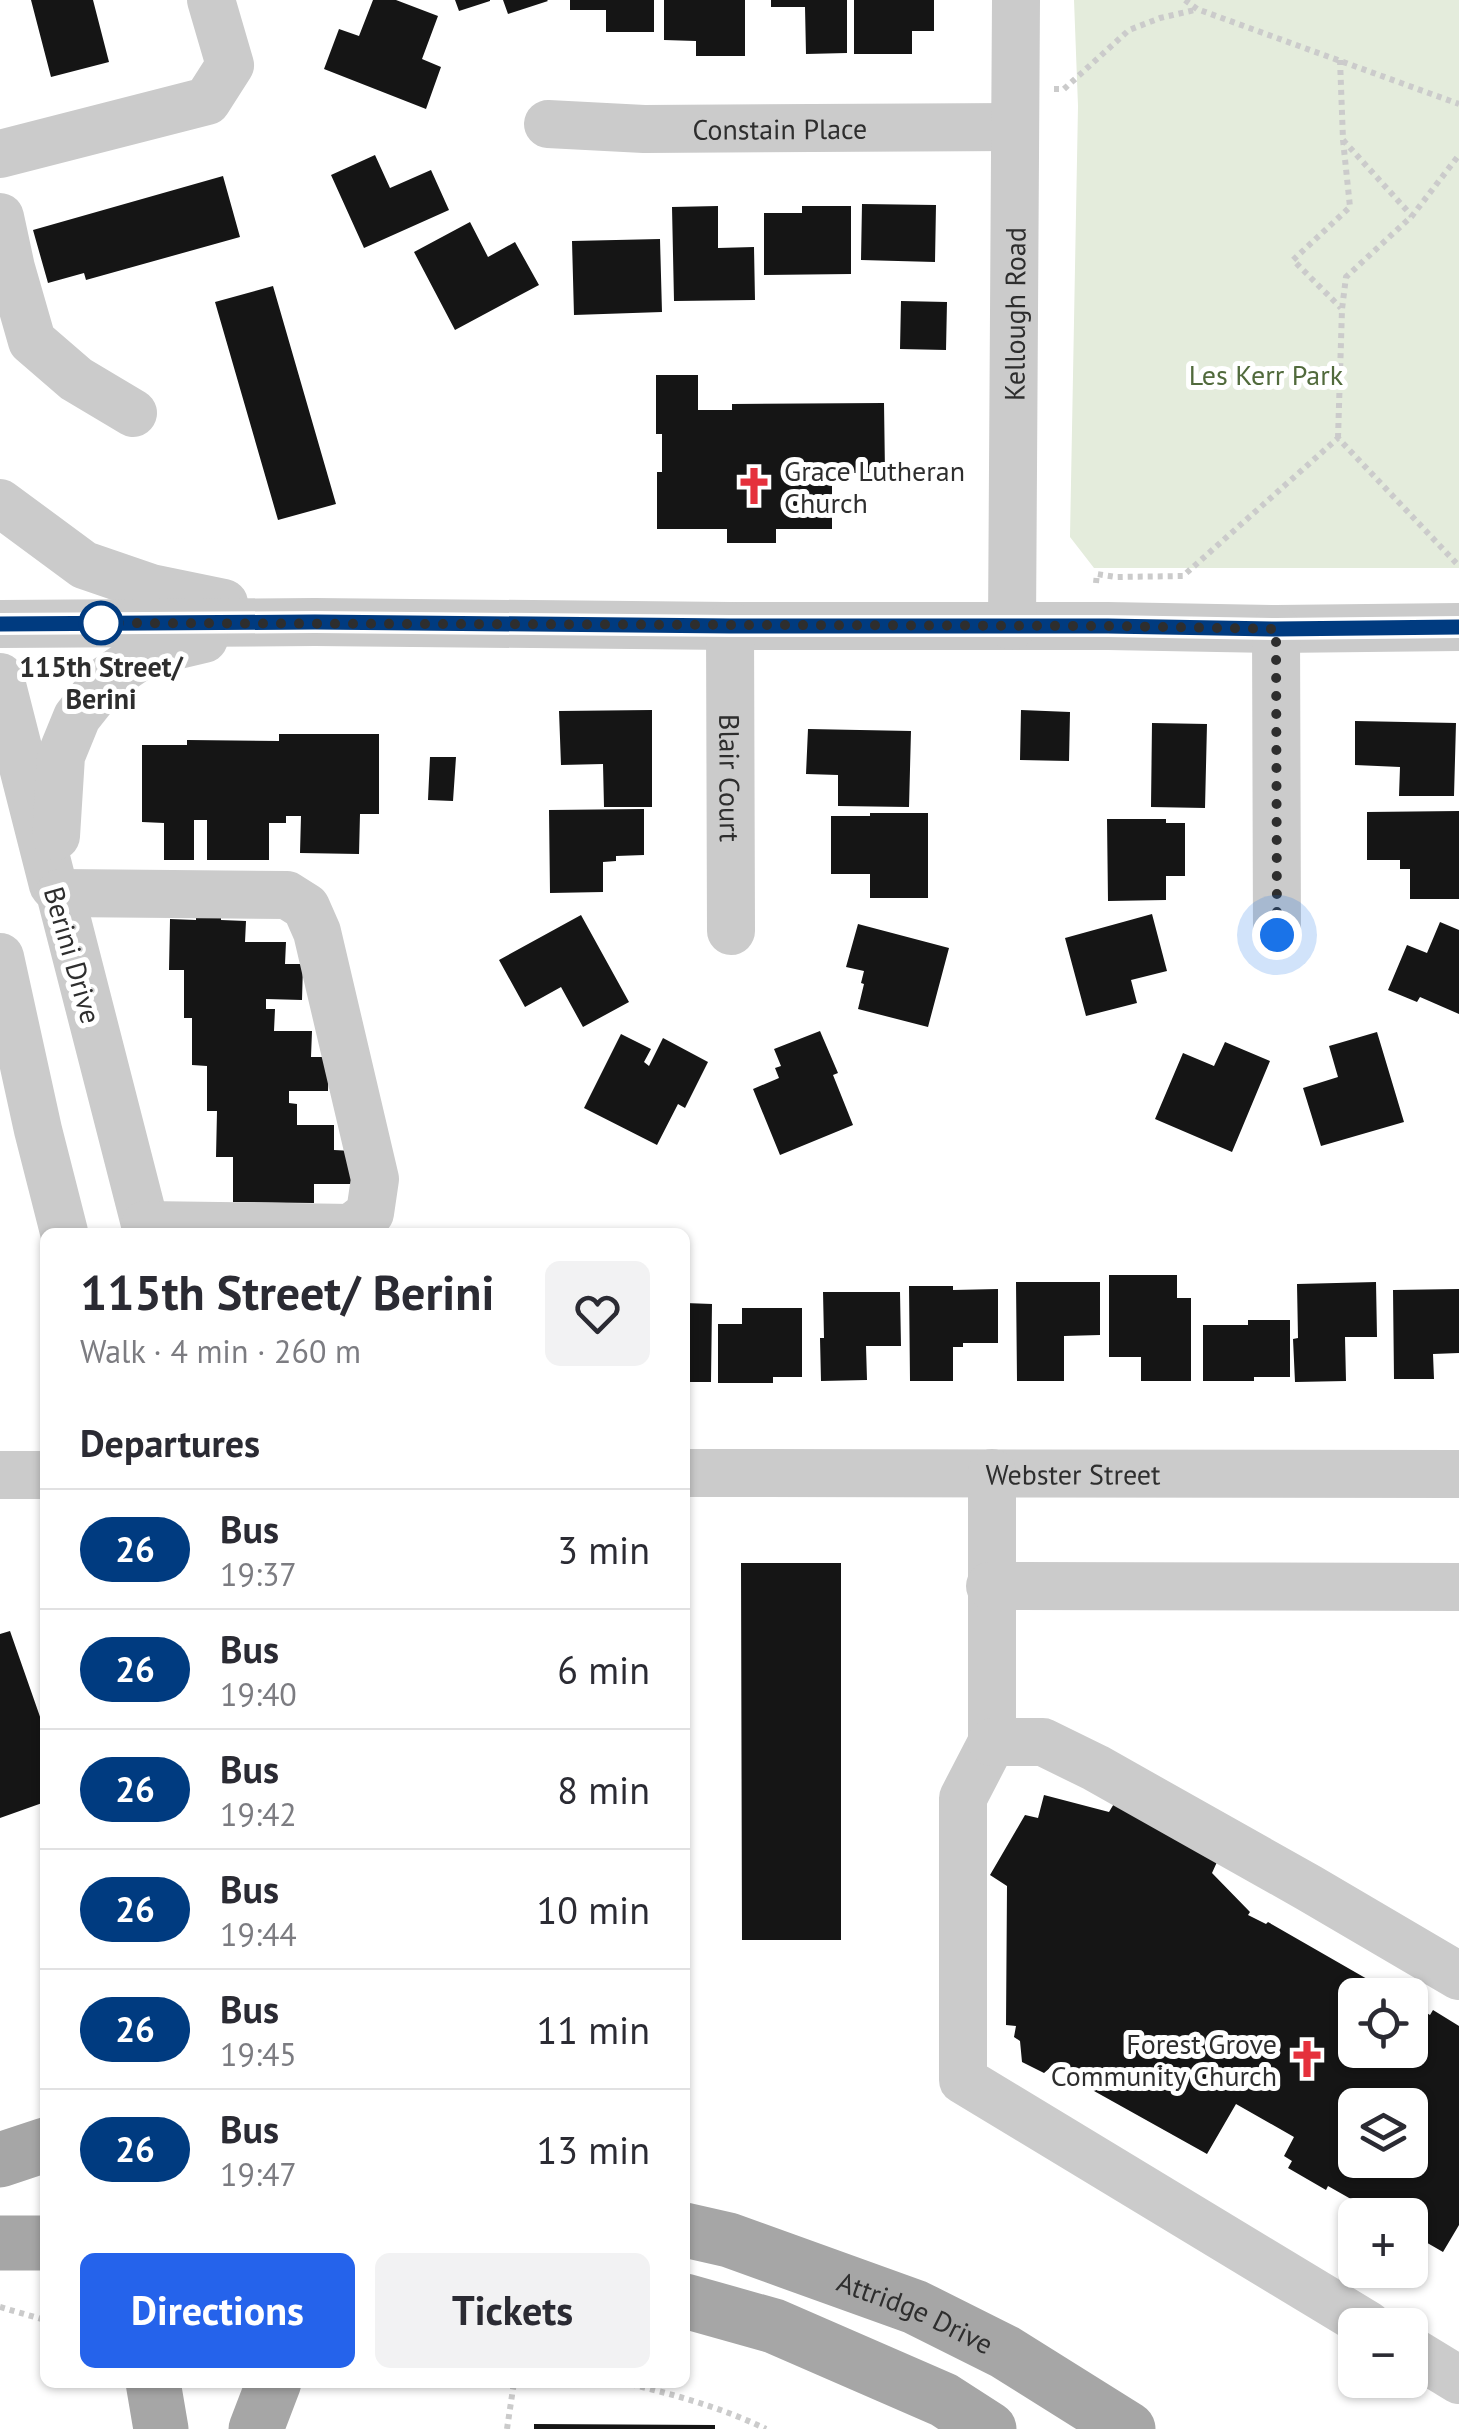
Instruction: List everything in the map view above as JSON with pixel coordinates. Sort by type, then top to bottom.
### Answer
[{"type":"main road","points":[[0,2160],[40,2146]]},
{"type":"main road","points":[[0,2172],[40,2173]]},
{"type":"main road","name":"Attridge Drive","points":[[690,2231],[729,2240],[914,2306],[1005,2352],[1128,2429]]},
{"type":"main road","points":[[690,2302],[774,2326],[944,2400],[989,2429]]},
{"type":"main road","points":[[154,2388],[161,2429]]},
{"type":"main road","points":[[256,2429],[272,2388]]},
{"type":"street","points":[[0,154],[208,101],[230,66],[211,0]]},
{"type":"street","name":"Kellough Road","points":[[1012,626],[1016,0]]},
{"type":"street","name":"Constain Place","points":[[548,124],[644,129],[1014,108]]},
{"type":"street","points":[[0,216],[32,341],[76,379],[133,413]]},
{"type":"street","points":[[0,504],[84,565],[152,588],[315,622]]},
{"type":"street","points":[[315,622],[191,641],[145,653],[106,680],[77,717],[60,756],[56,889],[287,895],[306,907],[317,932],[375,1178],[370,1213],[351,1228]]},
{"type":"street","points":[[0,624],[1459,627]]},
{"type":"street","name":"Blair Court","points":[[730,626],[731,930]]},
{"type":"street","points":[[1276,629],[1277,935]]},
{"type":"street","name":"Berini Drive","points":[[0,677],[146,1228]]},
{"type":"street","points":[[0,957],[63,1228]]},
{"type":"street","points":[[992,1473],[992,1742],[963,1798],[963,2080],[1340,2308]]},
{"type":"street","name":"Webster Street","points":[[690,1474],[1459,1474]]},
{"type":"street","points":[[0,1475],[40,1475]]},
{"type":"street","points":[[990,1586],[1459,1587]]},
{"type":"street","points":[[992,1742],[1043,1742],[1096,1768],[1459,1976]]},
{"type":"street","points":[[1428,2361],[1459,2380]]},
{"type":"street","points":[[173,2388],[173,2429]]},
{"type":"street","points":[[240,2429],[242,2388]]},
{"type":"path","points":[[1185,0],[1196,9],[1459,104]]},
{"type":"path","points":[[1014,108],[1064,89],[1130,30],[1196,9]]},
{"type":"path","points":[[1340,60],[1350,207],[1293,260],[1342,309]]},
{"type":"path","points":[[1343,140],[1412,216]]},
{"type":"path","points":[[1459,155],[1412,216],[1346,277],[1338,438],[1459,566]]},
{"type":"path","points":[[1092,626],[1097,574],[1183,576],[1338,438]]},
{"type":"path","points":[[0,2307],[40,2319]]},
{"type":"path","points":[[507,2429],[513,2388]]},
{"type":"path","points":[[644,2388],[766,2429]]},
{"type":"green space","name":"Les Kerr Park","points":[[1074,0],[1459,0],[1459,568],[1094,568],[1070,537],[1078,106]]},
{"type":"building","points":[[31,0],[93,0],[109,62],[51,77]]},
{"type":"building","points":[[373,0],[396,0],[438,16],[422,59],[441,67],[426,109],[324,69],[339,29],[359,36]]},
{"type":"building","points":[[455,0],[490,0],[490,1],[459,11]]},
{"type":"building","points":[[503,0],[547,0],[548,1],[508,14]]},
{"type":"building","points":[[570,0],[654,0],[654,32],[606,32],[606,10],[570,10]]},
{"type":"building","points":[[664,0],[745,0],[745,56],[696,56],[696,41],[664,40]]},
{"type":"building","points":[[771,0],[847,0],[847,53],[806,54],[805,7],[771,7]]},
{"type":"building","points":[[854,0],[934,0],[934,31],[912,31],[912,54],[854,54]]},
{"type":"building","points":[[375,155],[390,188],[431,170],[449,210],[364,248],[331,175]]},
{"type":"building","points":[[223,176],[240,237],[86,280],[84,273],[48,283],[33,230]]},
{"type":"building","points":[[862,204],[936,205],[935,262],[861,260]]},
{"type":"building","points":[[718,206],[718,248],[754,247],[755,300],[674,301],[672,207]]},
{"type":"building","points":[[802,206],[851,206],[851,274],[764,275],[764,213],[802,213]]},
{"type":"building","points":[[470,222],[488,257],[515,242],[539,285],[455,330],[414,252]]},
{"type":"building","points":[[660,239],[662,312],[574,315],[572,241]]},
{"type":"building","points":[[273,286],[336,504],[278,520],[215,302]]},
{"type":"building","points":[[901,301],[947,302],[946,350],[900,349]]},
{"type":"building","points":[[656,375],[698,375],[698,410],[732,410],[732,404],[884,403],[885,473],[832,473],[832,529],[776,529],[776,543],[727,543],[727,529],[657,529],[662,434],[656,434]]},
{"type":"building","points":[[652,710],[652,807],[604,807],[603,764],[561,765],[559,711]]},
{"type":"building","points":[[1021,710],[1070,712],[1069,761],[1020,760]]},
{"type":"building","points":[[1355,721],[1456,723],[1454,796],[1399,796],[1400,767],[1355,765]]},
{"type":"building","points":[[1152,723],[1207,724],[1205,808],[1151,807]]},
{"type":"building","points":[[808,729],[911,731],[909,807],[838,806],[838,775],[806,774]]},
{"type":"building","points":[[279,734],[379,734],[379,814],[360,814],[359,854],[300,853],[301,816],[286,816],[286,823],[269,823],[269,860],[207,860],[207,820],[194,820],[194,860],[164,860],[164,823],[142,822],[142,745],[187,745],[187,740],[279,741]]},
{"type":"building","points":[[430,757],[456,757],[453,801],[428,800]]},
{"type":"building","points":[[644,809],[644,855],[616,856],[616,861],[603,862],[603,892],[550,893],[549,810]]},
{"type":"building","points":[[1459,811],[1459,899],[1410,899],[1410,869],[1400,869],[1400,860],[1367,860],[1367,812]]},
{"type":"building","points":[[928,813],[928,898],[870,898],[870,874],[831,874],[831,816]]},
{"type":"building","points":[[1107,819],[1166,819],[1166,823],[1185,823],[1185,876],[1166,876],[1166,900],[1108,901]]},
{"type":"building","points":[[196,910],[221,911],[221,920],[246,921],[245,942],[286,942],[285,964],[303,964],[302,1000],[266,999],[266,1009],[275,1009],[274,1031],[312,1031],[311,1057],[329,1057],[328,1091],[289,1091],[289,1103],[297,1104],[297,1125],[334,1125],[334,1150],[352,1151],[351,1184],[314,1184],[314,1203],[233,1202],[233,1157],[216,1157],[217,1111],[207,1111],[207,1066],[192,1065],[192,1018],[184,1018],[184,970],[169,970],[170,919],[196,920]]},
{"type":"building","points":[[1152,914],[1167,971],[1131,980],[1137,1003],[1086,1016],[1065,938]]},
{"type":"building","points":[[581,915],[629,1002],[583,1027],[561,987],[525,1007],[499,960]]},
{"type":"building","points":[[1440,922],[1459,930],[1459,1014],[1420,997],[1417,1002],[1388,990],[1407,945],[1427,953]]},
{"type":"building","points":[[858,924],[949,948],[928,1027],[858,1009],[864,971],[846,967]]},
{"type":"building","points":[[820,1031],[838,1073],[833,1075],[853,1125],[780,1155],[753,1089],[779,1078],[775,1068],[781,1066],[774,1049]]},
{"type":"building","points":[[1377,1032],[1404,1122],[1321,1146],[1303,1088],[1338,1077],[1329,1046]]},
{"type":"building","points":[[621,1034],[651,1049],[644,1062],[649,1066],[663,1038],[708,1062],[685,1108],[678,1104],[657,1145],[584,1108]]},
{"type":"building","points":[[1225,1042],[1270,1061],[1232,1152],[1155,1119],[1183,1053],[1214,1066]]},
{"type":"building","points":[[1109,1275],[1177,1275],[1177,1298],[1191,1298],[1191,1381],[1141,1381],[1141,1357],[1109,1357]]},
{"type":"building","points":[[1016,1282],[1100,1282],[1100,1335],[1064,1336],[1064,1381],[1017,1381]]},
{"type":"building","points":[[1376,1282],[1377,1337],[1345,1337],[1346,1381],[1295,1382],[1297,1284]]},
{"type":"building","points":[[909,1286],[998,1289],[998,1343],[963,1343],[963,1347],[953,1347],[953,1381],[910,1381]]},
{"type":"building","points":[[1459,1289],[1459,1353],[1433,1354],[1434,1379],[1394,1379],[1393,1290]]},
{"type":"building","points":[[823,1292],[900,1292],[901,1346],[866,1346],[867,1380],[821,1381]]},
{"type":"building","points":[[690,1303],[712,1304],[711,1382],[690,1382]]},
{"type":"building","points":[[742,1308],[802,1308],[802,1377],[773,1377],[773,1383],[718,1383],[718,1324],[742,1324]]},
{"type":"building","points":[[1248,1320],[1290,1320],[1290,1377],[1203,1381],[1203,1325],[1248,1325]]},
{"type":"building","points":[[741,1563],[841,1563],[841,1940],[742,1940]]},
{"type":"building","points":[[10,1631],[40,1717],[40,1804],[0,1818],[0,1634]]},
{"type":"building","points":[[1044,1795],[1109,1812],[1115,1802],[1217,1862],[1212,1873],[1250,1912],[1248,1915],[1268,1922],[1365,1978],[1338,1978],[1338,2068],[1428,2068],[1428,2014],[1433,2010],[1459,2026],[1459,2225],[1443,2252],[1428,2243],[1428,2198],[1349,2198],[1328,2186],[1326,2190],[1288,2168],[1292,2161],[1284,2156],[1294,2137],[1236,2104],[1207,2154],[1051,2067],[1044,2073],[1022,2062],[1020,2041],[1014,2037],[1016,2026],[1006,2025],[1007,1886],[990,1875],[1025,1815],[1038,1818]]},
{"type":"building","points":[[534,2424],[715,2425],[715,2429],[534,2429]]},
{"type":"bus line","name":"26","points":[[0,624],[1459,627]]},
{"type":"place","name":"Grace Lutheran Church","points":[[754,486]]},
{"type":"place","name":"115th Street/ Berini","points":[[101,623]]},
{"type":"place","name":"Forest Grove Community Church","points":[[1307,2059]]},
{"type":"route","points":[[101,623],[1276,629],[1277,935]]}]
